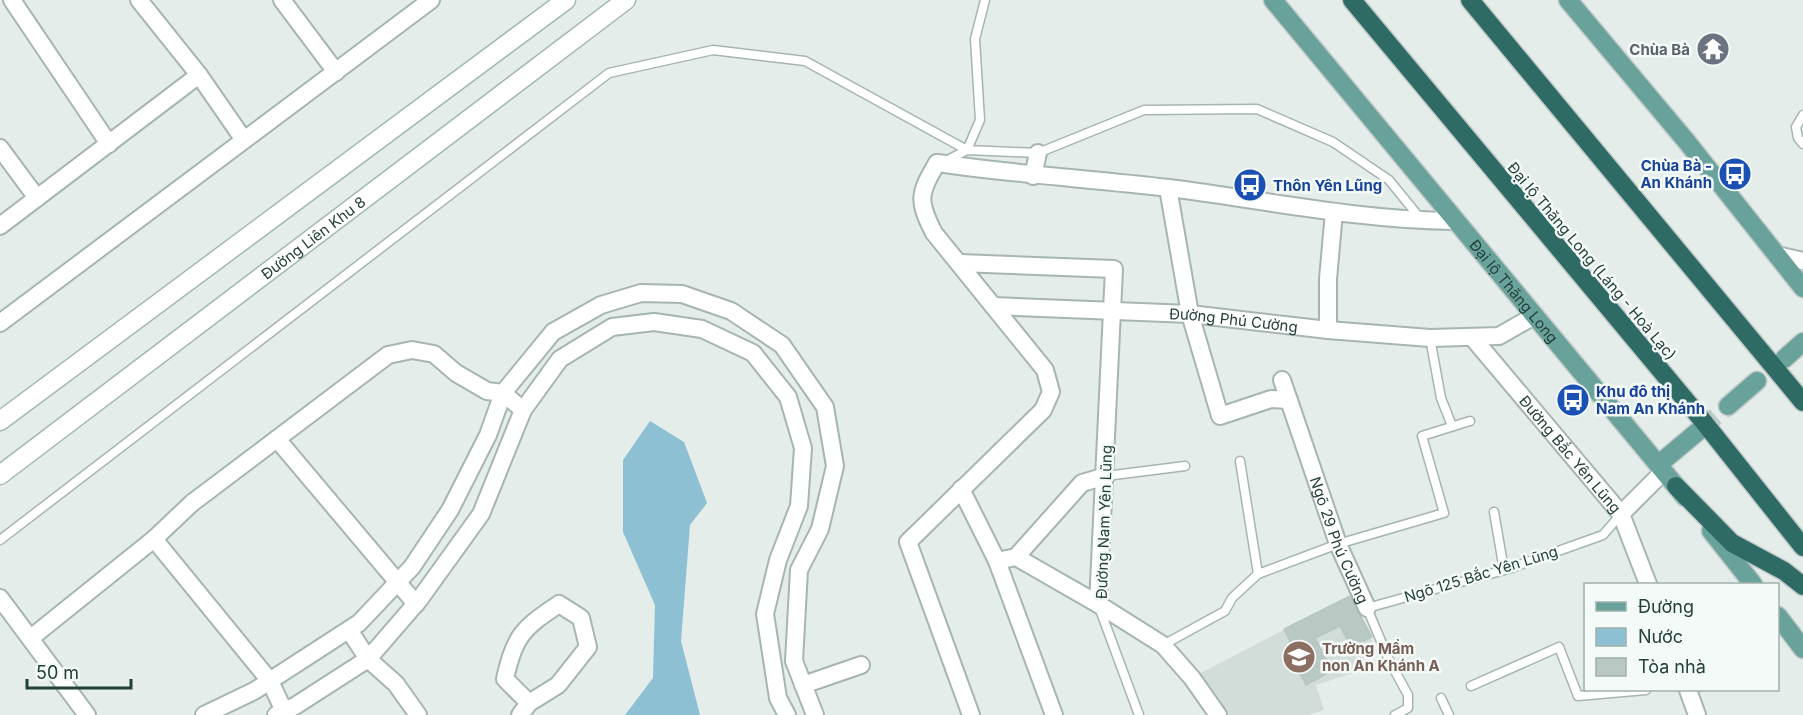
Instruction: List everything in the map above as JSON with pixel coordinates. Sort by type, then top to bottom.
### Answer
[{"type":"highway","name":"Đại lộ Thăng Long (Láng - Hoà Lạc)","points":[[1352,0],[1702,421],[1803,547]]},
{"type":"highway","points":[[1470,0],[1803,402]]},
{"type":"highway","points":[[1676,486],[1732,543],[1784,572],[1803,586]]},
{"type":"main road","name":"Đại lộ Thăng Long","points":[[1273,0],[1454,221],[1662,467],[1751,583]]},
{"type":"main road","points":[[1568,0],[1687,142],[1803,288]]},
{"type":"main road","points":[[1784,359],[1803,342]]},
{"type":"main road","points":[[1728,406],[1757,381]]},
{"type":"main road","points":[[1662,467],[1702,428]]},
{"type":"main road","points":[[1779,617],[1803,649]]},
{"type":"street","points":[[12,0],[109,144]]},
{"type":"street","points":[[139,0],[199,75],[244,140]]},
{"type":"street","points":[[282,0],[336,72]]},
{"type":"street","points":[[0,421],[566,0]]},
{"type":"street","name":"Đường Liên Khu 8","points":[[0,475],[626,0]]},
{"type":"street","points":[[0,323],[429,1]]},
{"type":"street","points":[[0,226],[199,75]]},
{"type":"street","points":[[0,148],[37,198]]},
{"type":"street","points":[[1033,176],[1038,153]]},
{"type":"street","points":[[971,715],[908,542],[1042,410],[1051,392],[1045,370],[934,233],[922,209],[924,186],[938,163],[1033,176],[1168,188],[1334,212],[1422,221],[1454,221]]},
{"type":"street","points":[[1168,188],[1190,314],[1220,416],[1271,399],[1289,400]]},
{"type":"street","points":[[1328,330],[1328,279],[1334,212]]},
{"type":"street","points":[[1777,255],[1803,261]]},
{"type":"street","name":"Đường Nam Yên Lũng","points":[[960,263],[1114,269],[1106,476],[1098,604],[1163,645],[1192,678],[1218,715]]},
{"type":"street","points":[[204,715],[270,681],[359,624],[412,567],[450,510],[488,435],[502,393],[553,332],[601,305],[641,293],[682,294],[731,311],[782,345],[825,406],[835,466],[820,529],[799,570],[794,661],[815,715]]},
{"type":"street","name":"Đường Phú Cường","points":[[994,306],[1190,314],[1328,330],[1430,338],[1499,336],[1534,316]]},
{"type":"street","points":[[154,539],[270,681],[280,713],[368,659],[416,604],[481,514],[524,410],[560,359],[612,327],[654,322],[702,329],[753,353],[788,397],[803,448],[799,506],[765,614],[778,698],[787,715]]},
{"type":"street","name":"Đường Bắc Yên Lũng","points":[[1472,337],[1621,514],[1647,583]]},
{"type":"street","points":[[32,637],[154,539],[192,503],[388,355],[412,350],[434,354],[456,373],[487,391],[502,393],[524,410]]},
{"type":"street","name":"Ngõ 29 Phú Cường","points":[[1281,380],[1338,544],[1367,608]]},
{"type":"street","points":[[277,439],[416,604]]},
{"type":"street","points":[[1621,514],[1662,467]]},
{"type":"street","points":[[997,561],[1016,557],[1082,483],[1106,476]]},
{"type":"street","points":[[961,489],[997,561],[1054,715]]},
{"type":"street","points":[[788,536],[820,529]]},
{"type":"street","points":[[1016,557],[1098,604]]},
{"type":"street","points":[[0,598],[32,637],[87,715]]},
{"type":"street","points":[[559,604],[581,618],[588,647],[558,685],[524,709],[506,679],[511,650],[531,623],[559,604]]},
{"type":"street","points":[[349,630],[368,659],[396,684],[418,715]]},
{"type":"street","points":[[803,686],[861,665]]},
{"type":"street","points":[[1688,691],[1697,715]]},
{"type":"lane","points":[[968,150],[980,120],[975,39],[985,0]]},
{"type":"lane","points":[[0,540],[609,73],[712,50],[805,61],[968,150]]},
{"type":"lane","points":[[938,163],[968,150],[1038,153],[1144,110],[1257,109],[1333,141],[1389,180],[1422,221]]},
{"type":"lane","points":[[1803,115],[1796,127],[1798,138],[1803,144]]},
{"type":"lane","points":[[1430,338],[1441,398],[1452,426]]},
{"type":"lane","points":[[1163,645],[1225,611],[1232,598],[1258,574],[1338,544],[1444,513],[1422,436],[1470,421]]},
{"type":"lane","points":[[1240,461],[1258,574]]},
{"type":"lane","points":[[1106,476],[1185,466]]},
{"type":"lane","points":[[1494,512],[1504,570]]},
{"type":"lane","name":"Ngõ 125 Bắc Yên Lũng","points":[[1367,608],[1504,570],[1603,535],[1621,514]]},
{"type":"lane","points":[[1098,604],[1139,715]]},
{"type":"lane","name":"Ngõ 29 Phú Cường","points":[[1367,608],[1389,660],[1408,695],[1408,708],[1395,715]]},
{"type":"lane","points":[[1471,686],[1559,647],[1578,696],[1635,691]]},
{"type":"lane","points":[[1441,698],[1449,715]]},
{"type":"shaded area","name":"Trường Mầm non An Khánh A","points":[[1351,595],[1377,652],[1356,661],[1359,671],[1316,685],[1324,710],[1308,715],[1224,715],[1197,675]]},
{"type":"water","points":[[650,421],[684,442],[707,503],[690,525],[681,641],[700,715],[625,715],[653,678],[655,605],[623,532],[623,460]]},
{"type":"building","points":[[1350,596],[1372,637],[1351,647],[1340,626],[1315,638],[1332,671],[1306,685],[1291,657],[1296,654],[1284,629]]},
{"type":"tunnel","points":[[1702,428],[1728,406]]},
{"type":"place","name":"Chùa Bà","points":[[1713,49]]},
{"type":"place","name":"Chùa Bà - An Khánh","points":[[1735,174]]},
{"type":"place","name":"Thôn Yên Lũng","points":[[1250,185]]},
{"type":"place","name":"Khu đô thị Nam An Khánh","points":[[1573,400]]},
{"type":"place","name":"Trường Mầm non An Khánh A","points":[[1299,657]]}]
